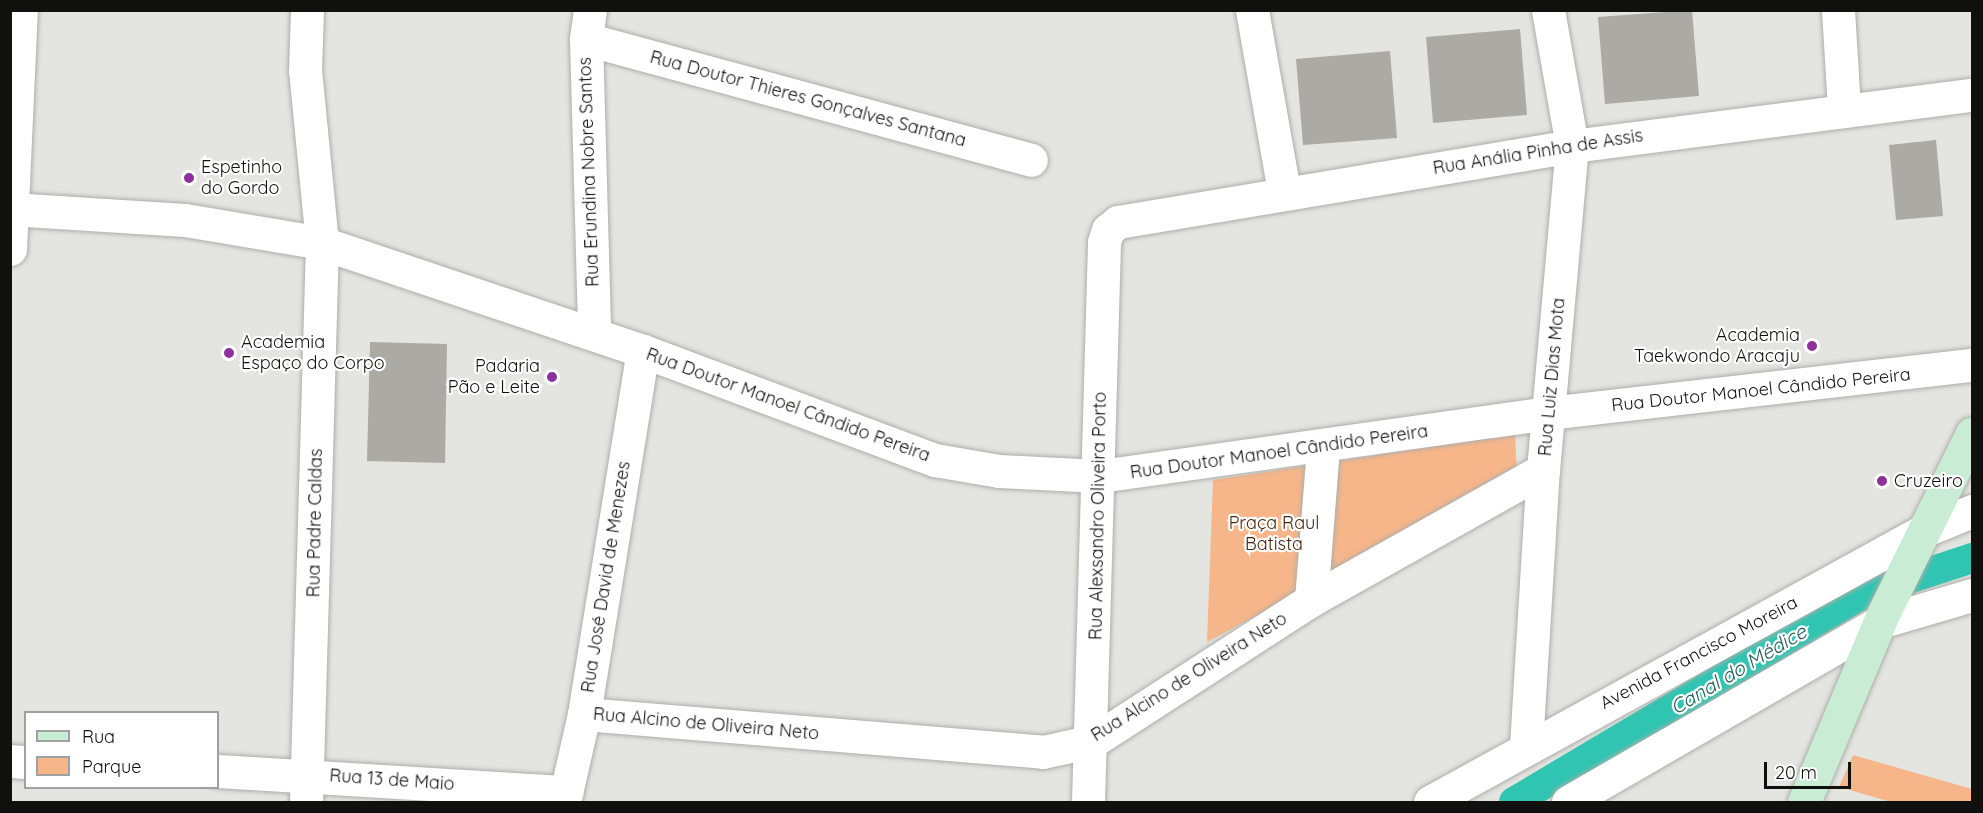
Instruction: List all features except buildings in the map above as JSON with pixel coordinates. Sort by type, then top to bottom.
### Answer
[{"type":"main road","points":[[1804,802],[1882,617],[1972,433]]},
{"type":"street","points":[[10,249],[21,10]]},
{"type":"street","name":"Rua Padre Caldas","points":[[307,10],[305,71],[322,243],[307,789]]},
{"type":"street","points":[[1252,10],[1284,192]]},
{"type":"street","name":"Rua Luiz Dias Mota","points":[[1526,746],[1548,413],[1572,146],[1548,10]]},
{"type":"street","points":[[1838,10],[1844,108]]},
{"type":"street","name":"Rua Doutor Thieres Gonçalves Santana","points":[[588,25],[1031,160]]},
{"type":"street","name":"Rua Erundina Nobre Santos","points":[[588,25],[594,333]]},
{"type":"street","name":"Rua Anália Pinha de Assis","points":[[1108,230],[1118,222],[1284,192],[1572,146],[1844,108],[1972,95]]},
{"type":"street","name":"Rua Doutor Manoel Cândido Pereira","points":[[12,209],[185,220],[322,243],[594,333],[935,460],[999,471],[1100,476],[1323,448],[1548,413],[1793,389],[1972,365]]},
{"type":"street","name":"Rua Alexsandro Oliveira Porto","points":[[1088,802],[1093,741],[1104,242],[1108,230]]},
{"type":"street","name":"Rua José David de Menezes","points":[[565,797],[584,714],[643,351]]},
{"type":"street","points":[[1311,600],[1323,448]]},
{"type":"street","name":"Rua Alcino de Oliveira Neto","points":[[584,714],[1043,752],[1093,741],[1311,600],[1544,470]]},
{"type":"street","name":"Avenida Francisco Moreira","points":[[1430,802],[1526,746],[1972,511]]},
{"type":"street","points":[[1568,802],[1882,617],[1972,595]]},
{"type":"street","name":"Rua 13 de Maio","points":[[219,771],[307,789],[565,797]]},
{"type":"green space","name":"Praça Raul Batista","points":[[1515,434],[1517,476],[1207,642],[1213,480]]},
{"type":"green space","points":[[1853,755],[1972,789],[1972,802],[1891,802],[1839,787]]},
{"type":"waterway","name":"Canal do Médice","points":[[1514,802],[1863,594],[1972,558]]},
{"type":"place","name":"Espetinho do Gordo","points":[[189,178]]},
{"type":"place","name":"Academia Taekwondo Aracaju","points":[[1812,346]]},
{"type":"place","name":"Academia Espaço do Corpo","points":[[229,353]]},
{"type":"place","name":"Padaria Pão e Leite","points":[[552,377]]},
{"type":"place","name":"Cruzeiro","points":[[1882,481]]}]
